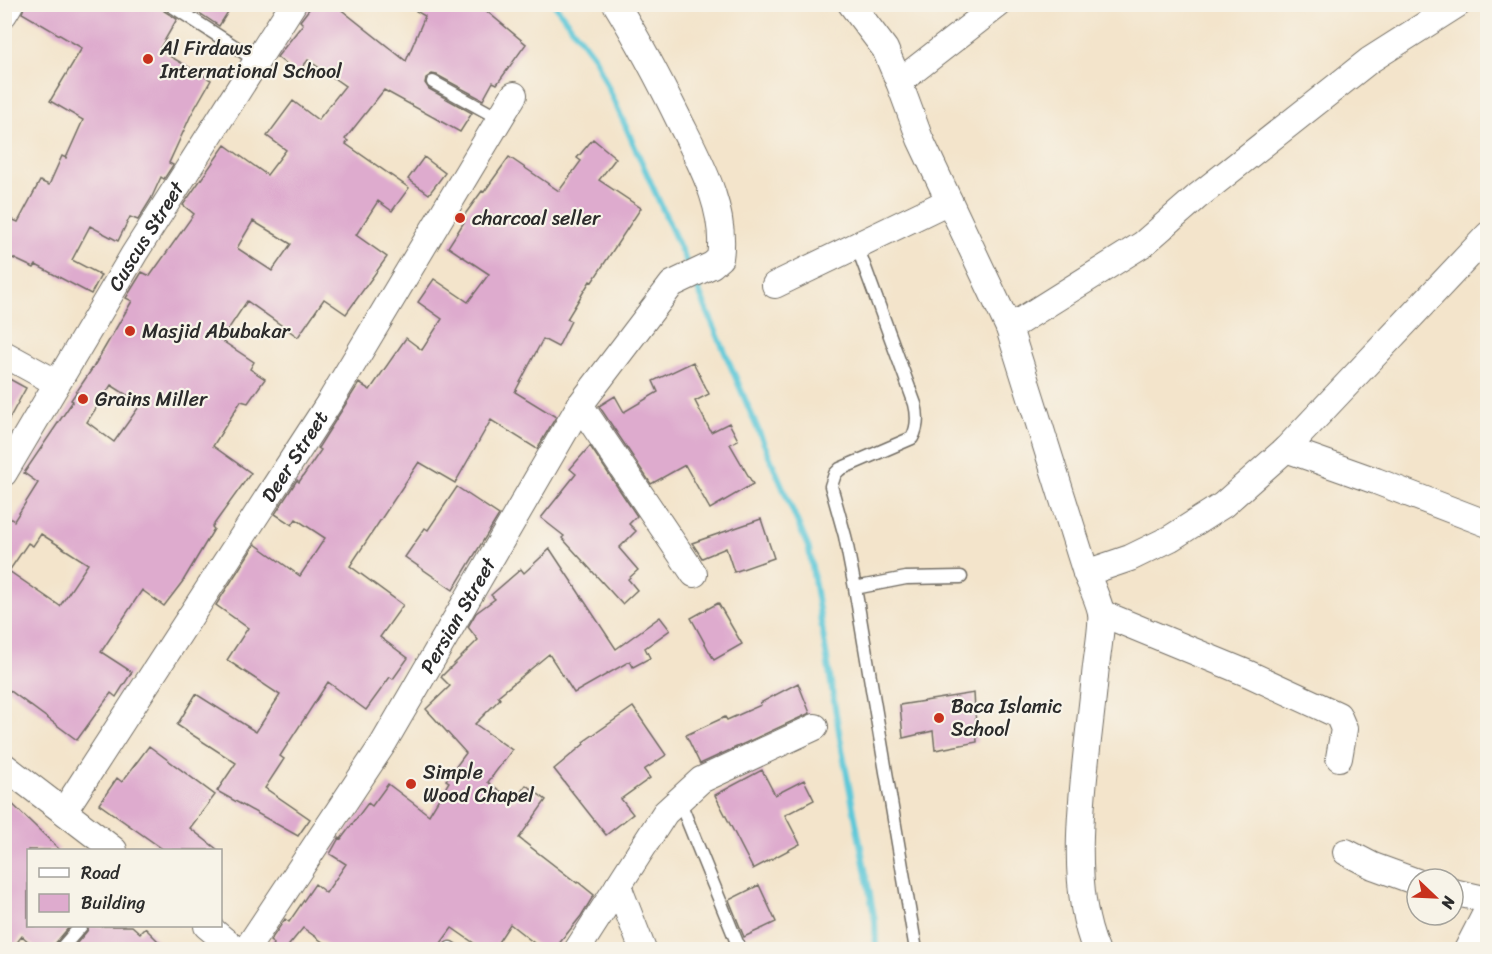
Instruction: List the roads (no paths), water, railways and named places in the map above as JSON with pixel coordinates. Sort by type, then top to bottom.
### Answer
[{"type":"street","points":[[4,14],[10,4]]},
{"type":"street","name":"Cuscus Street","points":[[4,473],[134,254],[293,4]]},
{"type":"street","name":"Persian Street","points":[[246,950],[383,744],[580,405],[675,282],[712,265],[720,258],[722,243],[710,182],[648,56],[616,4]]},
{"type":"street","points":[[851,4],[885,49],[920,139],[1009,328],[1086,573],[1101,613],[1083,785],[1080,855],[1082,896],[1090,936],[1096,950]]},
{"type":"street","points":[[899,82],[999,4]]},
{"type":"street","points":[[1009,328],[1143,244],[1198,196],[1370,60],[1458,4]]},
{"type":"street","name":"Deer Street","points":[[64,812],[331,400],[514,95]]},
{"type":"street","points":[[775,285],[949,201]]},
{"type":"street","points":[[1086,573],[1130,558],[1179,532],[1222,505],[1286,449],[1488,235]]},
{"type":"street","points":[[4,354],[57,383]]},
{"type":"street","points":[[580,405],[694,574]]},
{"type":"street","points":[[1286,449],[1488,524]]},
{"type":"street","points":[[1101,613],[1249,674],[1338,716],[1344,729],[1339,758]]},
{"type":"street","points":[[577,950],[665,813],[701,780],[815,727]]},
{"type":"street","points":[[4,766],[113,849]]},
{"type":"street","points":[[1346,852],[1373,866],[1405,878]]},
{"type":"street","points":[[618,886],[643,950]]},
{"type":"street","points":[[1465,895],[1488,900]]},
{"type":"street","points":[[1467,950],[1488,909]]},
{"type":"street","points":[[208,927],[236,950]]},
{"type":"lane","points":[[169,4],[257,61]]},
{"type":"lane","points":[[433,82],[500,119]]},
{"type":"lane","points":[[857,246],[918,416],[916,431],[912,438],[840,469],[833,480],[833,494],[845,536],[855,588],[916,950]]},
{"type":"lane","points":[[855,588],[906,578],[961,577]]},
{"type":"lane","points":[[679,800],[740,950]]},
{"type":"lane","points":[[60,950],[80,927]]},
{"type":"waterway","points":[[554,4],[595,58],[689,268]]},
{"type":"waterway","points":[[694,280],[809,549],[841,744],[875,921],[876,950]]},
{"type":"place","name":"Al Firdaws International School","points":[[148,59]]},
{"type":"place","name":"charcoal seller","points":[[460,218]]},
{"type":"place","name":"Masjid Abubakar","points":[[130,331]]},
{"type":"place","name":"Grains Miller","points":[[83,399]]},
{"type":"place","name":"Baca Islamic School","points":[[939,718]]},
{"type":"place","name":"Simple Wood Chapel","points":[[411,784]]}]
